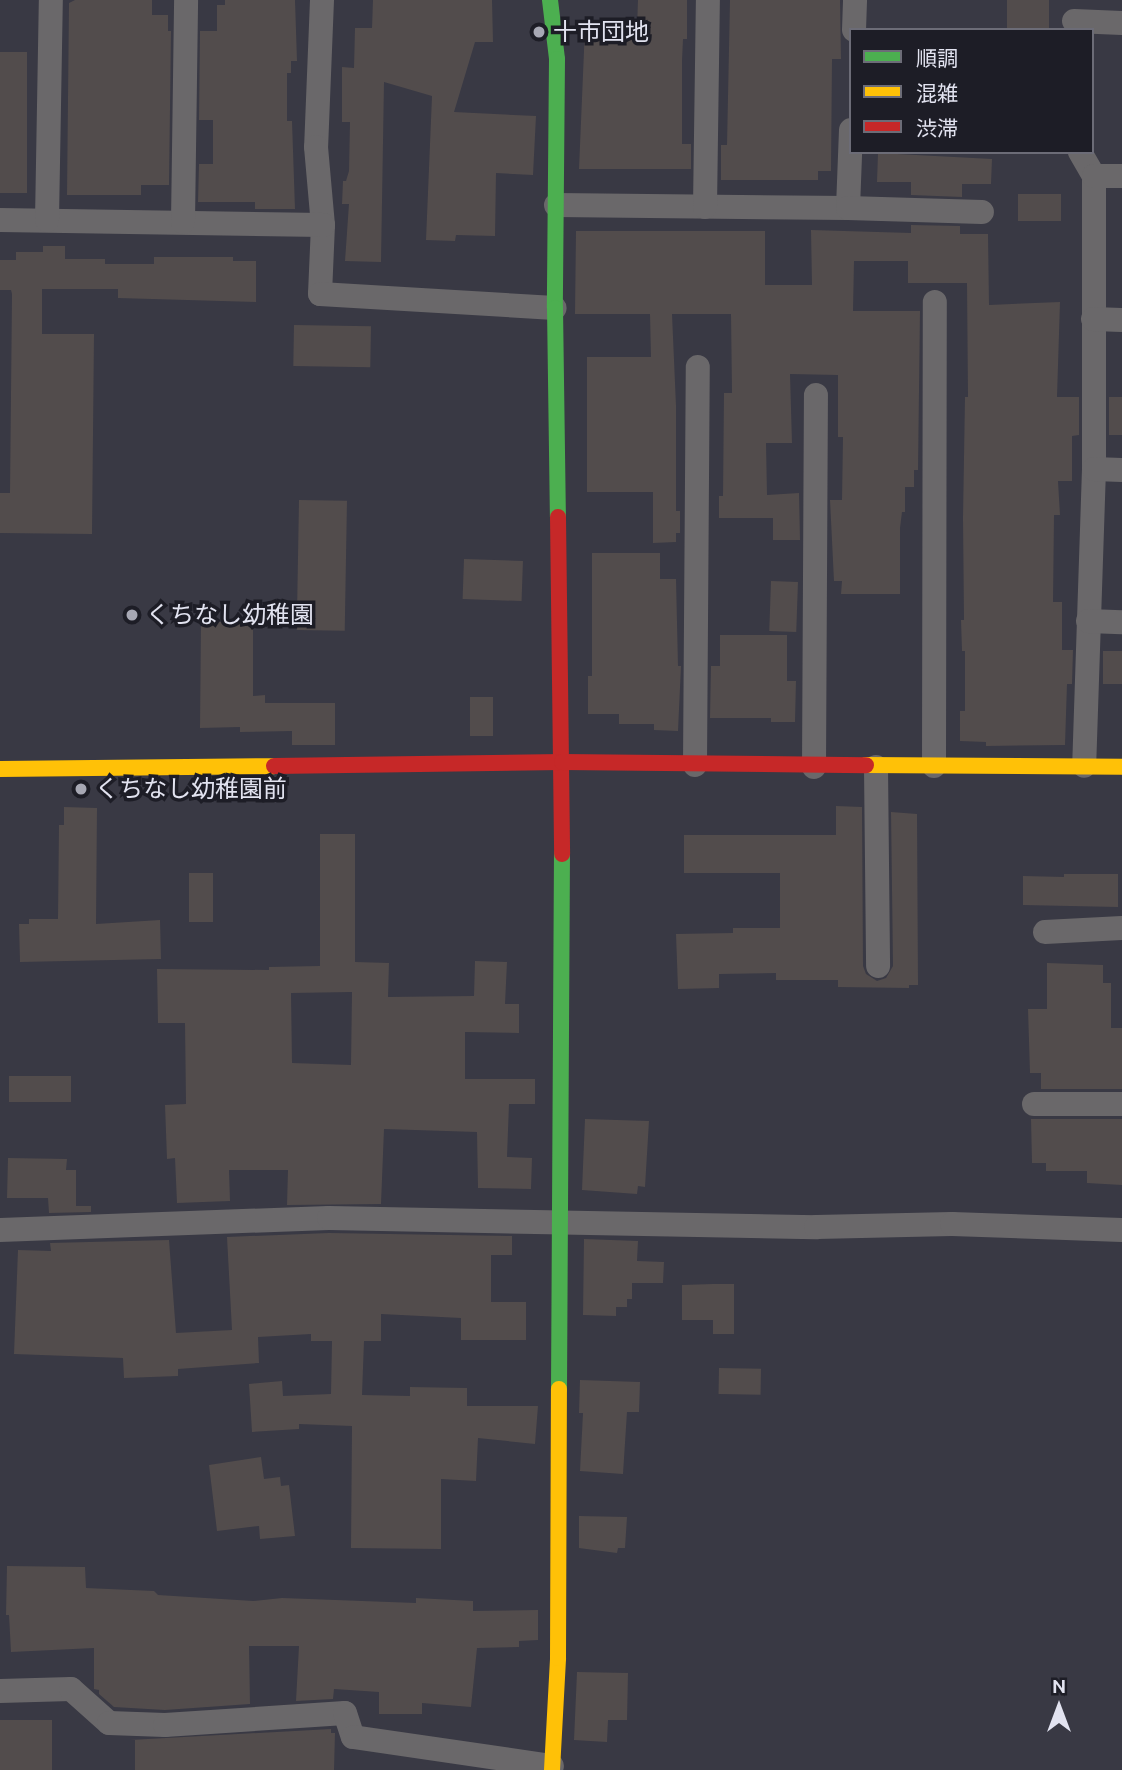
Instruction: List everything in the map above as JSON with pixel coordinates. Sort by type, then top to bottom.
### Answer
[{"type":"street","points":[[47,220],[51,0]]},
{"type":"street","points":[[183,222],[186,0]]},
{"type":"street","points":[[322,0],[316,147],[323,225],[320,294],[555,308]]},
{"type":"street","points":[[0,1691],[71,1689],[109,1723],[165,1725],[345,1713],[353,1737],[552,1768],[558,1657],[562,762],[555,308],[557,58],[550,0]]},
{"type":"street","points":[[705,207],[708,0]]},
{"type":"street","points":[[854,28],[855,0]]},
{"type":"street","points":[[1074,17],[1122,23]]},
{"type":"street","points":[[848,208],[850,154]]},
{"type":"street","points":[[1081,154],[1094,176],[1094,469],[1084,766]]},
{"type":"street","points":[[1094,176],[1122,176]]},
{"type":"street","points":[[556,205],[982,212]]},
{"type":"street","points":[[0,220],[323,225]]},
{"type":"street","points":[[934,766],[935,302]]},
{"type":"street","points":[[1093,319],[1122,320]]},
{"type":"street","points":[[695,765],[698,367]]},
{"type":"street","points":[[814,766],[816,395]]},
{"type":"street","points":[[1094,469],[1122,470]]},
{"type":"street","points":[[1088,621],[1122,622]]},
{"type":"street","points":[[0,769],[562,762],[1122,767]]},
{"type":"street","points":[[876,766],[878,966]]},
{"type":"street","points":[[1045,932],[1122,928]]},
{"type":"street","points":[[1034,1104],[1122,1104]]},
{"type":"street","points":[[0,1230],[329,1218],[816,1227],[952,1224],[1122,1230]]},
{"type":"building","points":[[75,0],[152,0],[152,15],[168,15],[168,31],[171,31],[169,185],[141,185],[141,195],[67,195],[69,3]]},
{"type":"building","points":[[225,0],[295,0],[297,61],[291,61],[291,73],[287,73],[287,121],[292,121],[295,209],[255,209],[255,202],[198,202],[199,164],[213,164],[213,120],[199,120],[200,31],[217,31],[217,5],[225,5]]},
{"type":"building","points":[[373,0],[492,0],[493,42],[475,42],[454,112],[536,116],[533,175],[496,173],[495,236],[456,235],[455,241],[426,240],[432,96],[384,82],[381,262],[345,261],[349,204],[342,204],[343,181],[346,181],[349,171],[350,122],[342,122],[342,67],[354,68],[355,28],[372,28]]},
{"type":"building","points":[[638,0],[687,0],[687,39],[683,39],[682,61],[682,144],[691,144],[691,169],[579,169],[585,27],[637,28]]},
{"type":"building","points":[[730,0],[840,0],[841,59],[832,59],[831,171],[818,171],[818,180],[721,180],[721,145],[727,145]]},
{"type":"building","points":[[1007,0],[1049,0],[1049,28],[1007,28]]},
{"type":"building","points":[[0,52],[27,52],[27,193],[0,193]]},
{"type":"building","points":[[878,154],[992,159],[991,184],[962,184],[962,197],[911,195],[911,182],[877,182]]},
{"type":"building","points":[[1018,194],[1061,194],[1061,221],[1018,221]]},
{"type":"building","points":[[911,225],[960,226],[960,234],[988,234],[989,305],[1060,302],[1057,397],[1079,397],[1079,435],[1072,436],[1072,481],[1058,481],[1060,515],[1054,515],[1053,602],[1062,602],[1062,650],[1073,650],[1072,684],[1067,684],[1065,745],[986,746],[986,742],[960,741],[960,711],[965,711],[965,651],[962,651],[961,620],[964,620],[965,397],[968,397],[967,283],[908,283],[908,261],[854,261],[853,311],[920,311],[918,470],[914,470],[914,487],[905,487],[905,512],[902,512],[900,528],[900,594],[841,594],[842,581],[834,581],[830,500],[842,500],[843,437],[838,437],[838,375],[790,374],[792,443],[766,443],[767,495],[799,493],[800,540],[773,540],[773,518],[719,518],[719,496],[723,496],[724,393],[732,393],[731,314],[672,314],[676,406],[676,511],[680,511],[680,533],[676,533],[676,542],[653,543],[653,492],[587,492],[587,357],[651,357],[650,314],[575,314],[576,231],[765,231],[765,285],[812,285],[811,230],[911,233]]},
{"type":"building","points":[[43,246],[65,246],[65,259],[105,259],[105,264],[154,264],[154,257],[233,257],[233,261],[256,261],[256,302],[118,298],[118,289],[42,289],[42,334],[94,334],[92,534],[0,533],[0,493],[10,493],[12,294],[11,290],[0,290],[0,260],[16,260],[16,252],[43,252]]},
{"type":"building","points":[[294,325],[371,326],[370,367],[293,366]]},
{"type":"building","points":[[1109,397],[1122,397],[1122,435],[1109,435]]},
{"type":"building","points":[[299,500],[347,501],[345,631],[297,630]]},
{"type":"building","points":[[592,553],[660,553],[660,579],[676,579],[678,666],[681,666],[678,731],[654,730],[654,724],[619,724],[619,714],[588,714],[588,676],[592,676]]},
{"type":"building","points":[[464,559],[523,561],[522,601],[463,599]]},
{"type":"building","points":[[771,581],[798,582],[796,632],[769,631]]},
{"type":"building","points":[[201,622],[253,622],[253,696],[265,695],[265,703],[335,703],[335,745],[292,745],[292,731],[240,732],[240,727],[200,728]]},
{"type":"building","points":[[720,635],[787,635],[787,681],[796,681],[795,722],[771,722],[771,718],[710,718],[711,666],[720,666]]},
{"type":"building","points":[[1103,651],[1122,651],[1122,684],[1103,684]]},
{"type":"building","points":[[470,697],[493,697],[493,736],[470,736]]},
{"type":"building","points":[[836,806],[862,807],[863,966],[866,974],[877,981],[886,978],[893,966],[891,812],[917,814],[918,985],[909,985],[909,988],[838,987],[838,980],[776,980],[776,973],[719,974],[719,988],[678,989],[676,934],[733,933],[733,928],[780,928],[780,873],[684,873],[684,835],[836,835]]},
{"type":"building","points":[[64,807],[97,808],[96,924],[160,920],[161,959],[20,962],[19,924],[29,924],[29,919],[58,919],[59,825],[64,825]]},
{"type":"building","points":[[320,834],[355,834],[355,962],[389,963],[388,997],[474,996],[475,961],[507,962],[505,1004],[519,1004],[519,1033],[465,1032],[465,1079],[535,1079],[535,1104],[509,1104],[507,1157],[532,1158],[531,1189],[478,1188],[477,1132],[384,1129],[381,1204],[287,1205],[288,1170],[229,1170],[230,1201],[177,1203],[175,1158],[167,1159],[165,1105],[186,1104],[185,1023],[158,1023],[157,969],[269,970],[269,967],[320,966]],"holes":[[[352,992],[351,1065],[292,1063],[291,993]]]},
{"type":"building","points":[[189,873],[213,873],[213,922],[189,922]]},
{"type":"building","points":[[1064,874],[1118,874],[1118,907],[1023,905],[1023,876],[1064,877]]},
{"type":"building","points":[[1047,963],[1103,965],[1103,983],[1111,983],[1111,1028],[1122,1028],[1122,1089],[1041,1089],[1041,1073],[1030,1073],[1028,1009],[1047,1009]]},
{"type":"building","points":[[9,1076],[71,1076],[71,1102],[9,1102]]},
{"type":"building","points":[[585,1119],[649,1121],[645,1187],[638,1186],[637,1194],[582,1190]]},
{"type":"building","points":[[1031,1119],[1122,1119],[1122,1185],[1087,1183],[1087,1171],[1046,1171],[1046,1163],[1032,1163]]},
{"type":"building","points":[[8,1158],[67,1159],[66,1170],[76,1170],[76,1206],[91,1206],[91,1212],[49,1213],[48,1198],[7,1198]]},
{"type":"building","points":[[329,1233],[512,1236],[512,1255],[491,1255],[491,1302],[526,1302],[526,1340],[461,1340],[461,1318],[381,1314],[381,1341],[364,1341],[362,1395],[410,1396],[410,1387],[467,1388],[467,1406],[538,1406],[535,1444],[478,1438],[476,1481],[441,1479],[441,1549],[351,1548],[352,1426],[299,1424],[299,1429],[252,1432],[249,1384],[282,1381],[283,1396],[331,1394],[332,1341],[311,1341],[311,1334],[258,1337],[259,1363],[178,1369],[178,1376],[124,1378],[123,1358],[14,1354],[18,1250],[51,1251],[50,1243],[169,1240],[176,1333],[232,1330],[227,1237]]},
{"type":"building","points":[[584,1239],[638,1241],[637,1261],[664,1262],[663,1283],[632,1283],[632,1299],[627,1299],[627,1307],[616,1307],[616,1316],[583,1315]]},
{"type":"building","points":[[734,1284],[734,1334],[713,1334],[713,1320],[682,1320],[682,1285]]},
{"type":"building","points":[[719,1368],[761,1369],[761,1395],[719,1394]]},
{"type":"building","points":[[580,1380],[640,1382],[639,1412],[627,1412],[623,1474],[580,1471],[583,1413],[579,1413]]},
{"type":"building","points":[[261,1457],[264,1479],[280,1477],[281,1486],[289,1485],[295,1536],[260,1539],[259,1526],[217,1531],[209,1465]]},
{"type":"building","points":[[579,1516],[627,1517],[625,1548],[618,1548],[617,1553],[579,1548]]},
{"type":"building","points":[[7,1566],[85,1567],[86,1588],[154,1591],[158,1595],[253,1601],[282,1598],[416,1603],[416,1598],[473,1601],[473,1611],[538,1610],[538,1640],[519,1641],[519,1647],[477,1648],[471,1707],[422,1703],[422,1714],[379,1714],[379,1692],[334,1689],[333,1699],[296,1701],[299,1646],[249,1646],[250,1704],[165,1710],[114,1707],[99,1694],[99,1690],[94,1689],[94,1648],[11,1652],[9,1615],[6,1615]]},
{"type":"building","points":[[577,1672],[628,1673],[627,1720],[608,1720],[607,1742],[574,1740]]},
{"type":"building","points":[[0,1720],[52,1720],[52,1770],[0,1770]]},
{"type":"building","points":[[331,1729],[331,1733],[335,1733],[334,1770],[135,1770],[135,1740],[130,1740]]},
{"type":"traffic: fast","points":[[550,0],[557,59],[555,308],[558,517]]},
{"type":"traffic: fast","points":[[559,1389],[562,854]]},
{"type":"traffic: slow","points":[[866,765],[1122,767]]},
{"type":"traffic: slow","points":[[0,769],[274,766]]},
{"type":"traffic: slow","points":[[552,1770],[558,1658],[559,1389]]},
{"type":"traffic: jam","points":[[558,517],[562,854]]},
{"type":"traffic: jam","points":[[274,766],[562,762],[866,765]]},
{"type":"place","name":"十市団地","points":[[539,32]]},
{"type":"place","name":"くちなし幼稚園","points":[[132,615]]},
{"type":"place","name":"くちなし幼稚園前","points":[[81,789]]}]
